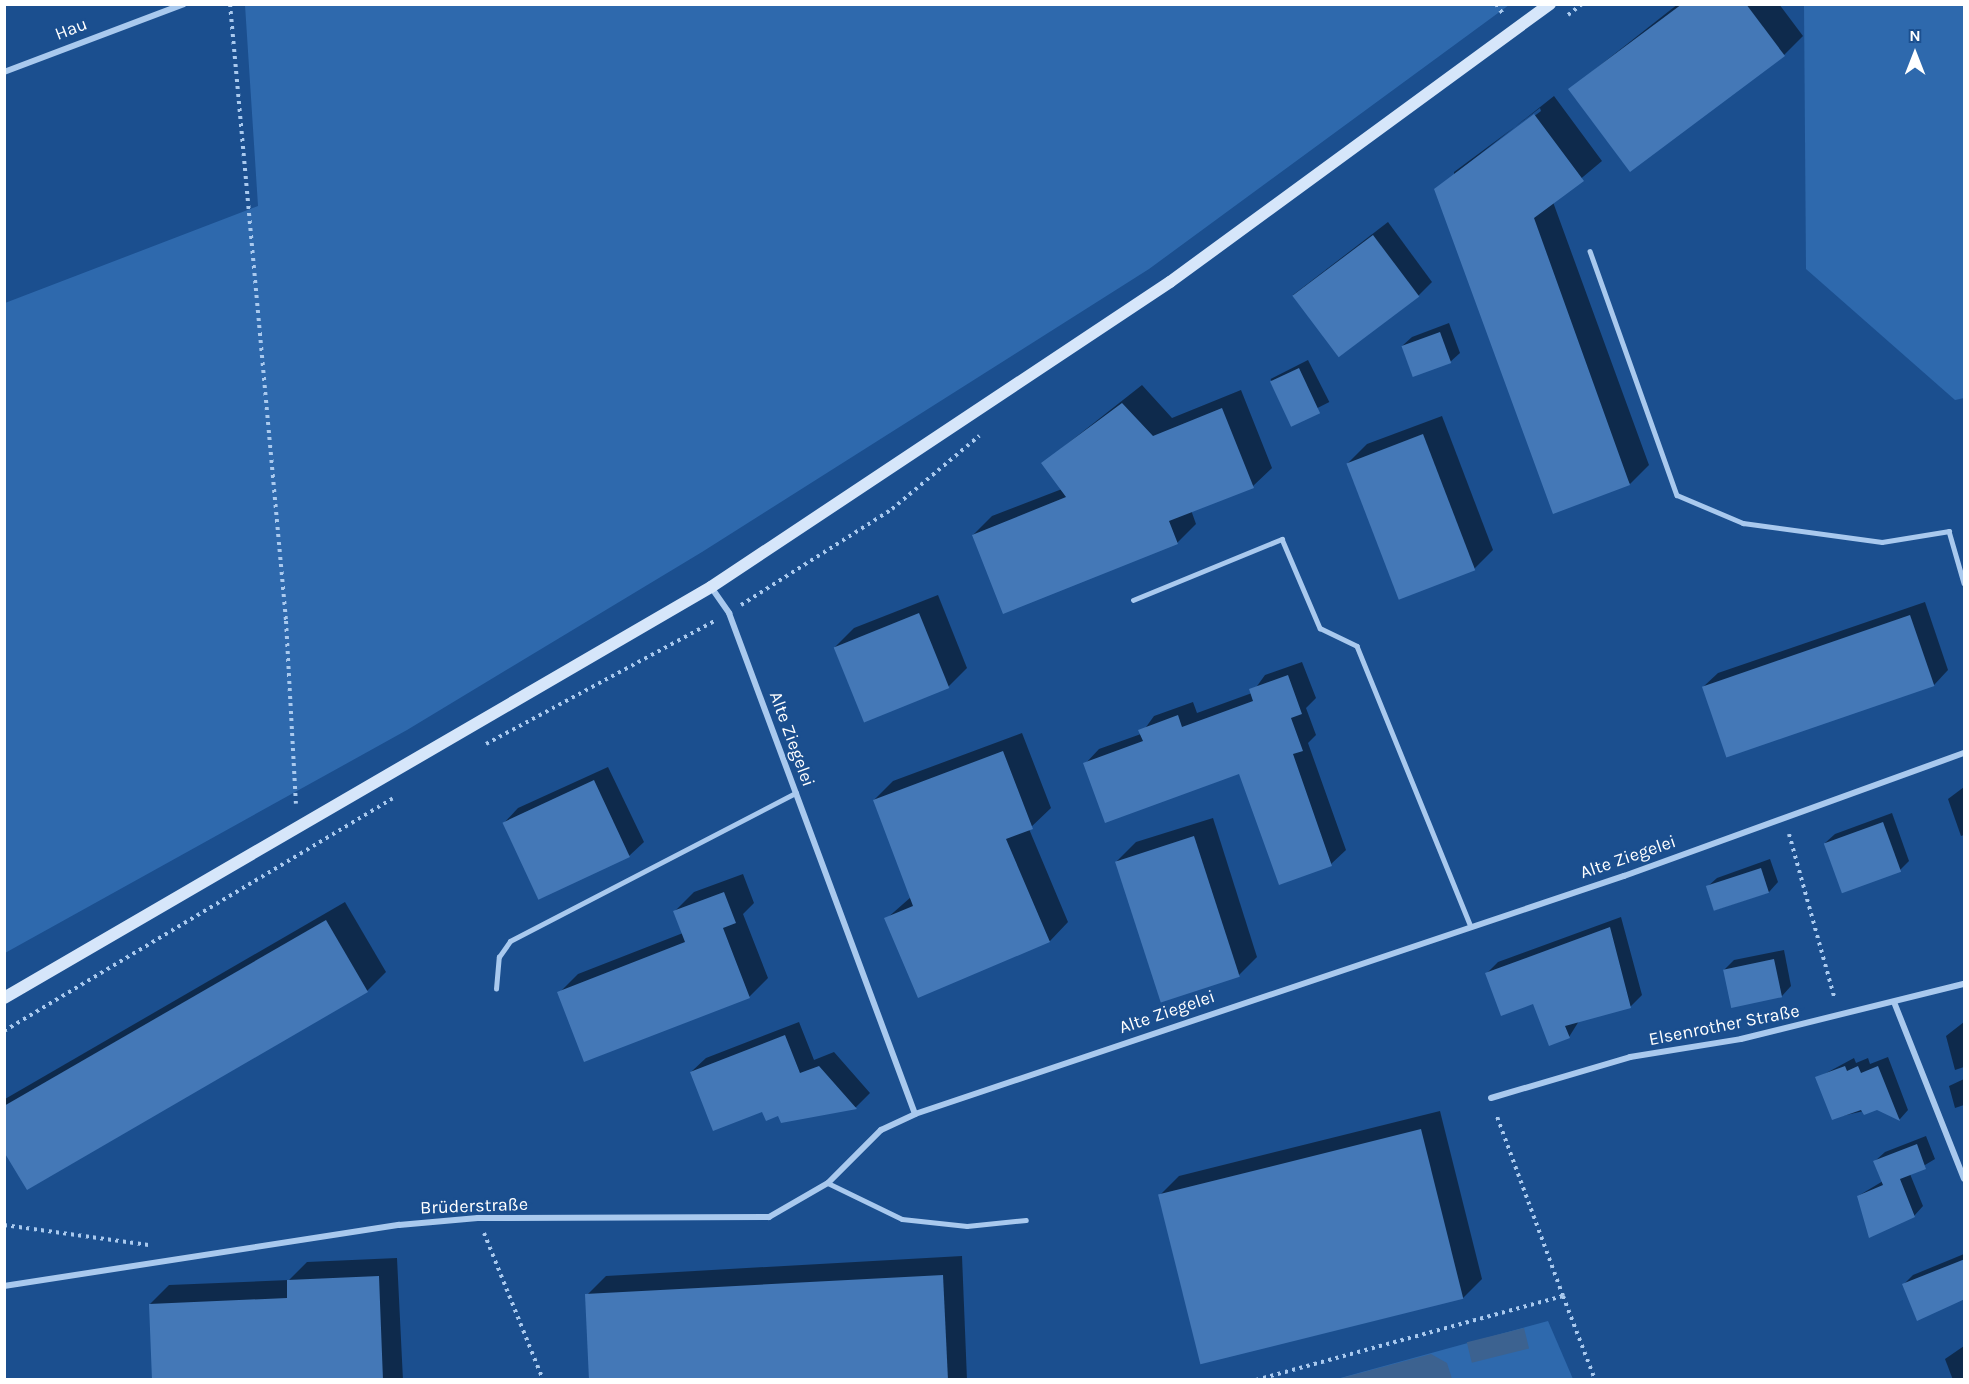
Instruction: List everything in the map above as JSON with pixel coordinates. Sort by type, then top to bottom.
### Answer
[{"type":"main road","points":[[4,999],[298,823],[711,587],[1170,282],[1550,4]]},
{"type":"street","name":"Hau","points":[[4,72],[184,4]]},
{"type":"street","name":"Alte Ziegelei","points":[[711,587],[729,613],[915,1114],[1785,819],[1965,753]]},
{"type":"street","name":"Elsenrother Straße","points":[[1491,1098],[1630,1057],[1840,1017],[1965,984]]},
{"type":"street","points":[[1894,1002],[1965,1179]]},
{"type":"street","name":"Brüderstraße","points":[[4,1286],[399,1225],[478,1218],[753,1221],[828,1183],[881,1130],[915,1114]]},
{"type":"lane","points":[[1590,251],[1677,495],[1743,523],[1859,539],[1882,542],[1949,531],[1965,584]]},
{"type":"lane","points":[[1133,600],[1282,539],[1320,628],[1357,646],[1470,924]]},
{"type":"lane","points":[[496,989],[499,957],[510,940],[796,793]]},
{"type":"lane","points":[[828,1183],[902,1219],[967,1226],[1026,1221]]},
{"type":"path","points":[[230,4],[286,621],[298,823]]},
{"type":"path","points":[[1785,819],[1840,1017]]},
{"type":"path","points":[[1491,1098],[1596,1380]]},
{"type":"path","points":[[478,1218],[543,1380]]},
{"type":"path","points":[[4,1225],[143,1242],[177,1259]]},
{"type":"path","points":[[1256,1380],[1563,1296]]},
{"type":"shaded area","points":[[245,4],[1509,5],[1149,269],[702,552],[407,730],[5,953],[5,303],[258,206]]},
{"type":"shaded area","points":[[1804,5],[1964,5],[1964,398],[1955,400],[1806,269]]},
{"type":"shaded area","points":[[1548,1321],[1573,1379],[1333,1380]]},
{"type":"shaded area","points":[[1524,1328],[1529,1348],[1472,1363],[1467,1342]]},
{"type":"shaded area","points":[[1431,1354],[1447,1363],[1452,1379],[1338,1379]]},
{"type":"building","points":[[1682,4],[1746,4],[1785,56],[1630,172],[1568,89]]},
{"type":"building","points":[[1534,114],[1584,181],[1534,218],[1630,485],[1553,514],[1434,189]]},
{"type":"building","points":[[1373,235],[1419,296],[1339,357],[1292,296]]},
{"type":"building","points":[[1440,332],[1451,363],[1413,377],[1401,346]]},
{"type":"building","points":[[1299,368],[1320,413],[1291,427],[1270,382]]},
{"type":"building","points":[[1122,403],[1153,436],[1222,408],[1254,488],[1169,521],[1178,544],[1003,614],[972,535],[1066,497],[1041,463]]},
{"type":"building","points":[[1423,434],[1475,570],[1399,600],[1346,463]]},
{"type":"building","points":[[919,613],[949,688],[864,723],[834,647]]},
{"type":"building","points":[[1910,615],[1934,686],[1726,758],[1702,687]]},
{"type":"building","points":[[1288,675],[1302,714],[1291,718],[1303,751],[1293,754],[1332,866],[1279,885],[1239,774],[1105,823],[1083,763],[1143,741],[1138,730],[1178,715],[1182,727],[1253,701],[1249,689]]},
{"type":"building","points":[[1003,751],[1033,829],[1006,839],[1050,942],[918,998],[884,918],[913,906],[873,800]]},
{"type":"building","points":[[594,780],[630,857],[538,900],[502,823]]},
{"type":"building","points":[[1883,822],[1901,872],[1842,893],[1824,844]]},
{"type":"building","points":[[1194,836],[1240,977],[1161,1002],[1115,862]]},
{"type":"building","points":[[1761,868],[1769,893],[1714,911],[1706,886]]},
{"type":"building","points":[[724,892],[736,923],[723,928],[750,998],[584,1062],[557,992],[685,942],[673,911]]},
{"type":"building","points":[[326,920],[368,992],[27,1190],[4,1152],[4,1106]]},
{"type":"building","points":[[1610,927],[1631,1008],[1565,1026],[1570,1038],[1549,1046],[1533,1004],[1501,1016],[1485,973]]},
{"type":"building","points":[[1774,959],[1782,997],[1731,1008],[1723,970]]},
{"type":"building","points":[[785,1035],[800,1073],[819,1066],[857,1109],[781,1123],[778,1116],[766,1121],[762,1112],[713,1131],[690,1072]]},
{"type":"building","points":[[1845,1066],[1847,1071],[1858,1066],[1861,1073],[1878,1066],[1900,1121],[1877,1110],[1864,1115],[1861,1110],[1832,1120],[1815,1077]]},
{"type":"building","points":[[1421,1129],[1463,1299],[1200,1364],[1158,1195]]},
{"type":"building","points":[[1917,1144],[1926,1169],[1900,1179],[1915,1217],[1869,1238],[1857,1196],[1883,1185],[1873,1161]]},
{"type":"building","points":[[1965,1259],[1965,1299],[1917,1321],[1902,1284]]},
{"type":"building","points":[[943,1275],[948,1380],[589,1380],[585,1294]]},
{"type":"building","points":[[379,1276],[383,1380],[152,1380],[149,1304],[287,1298],[287,1280]]}]
